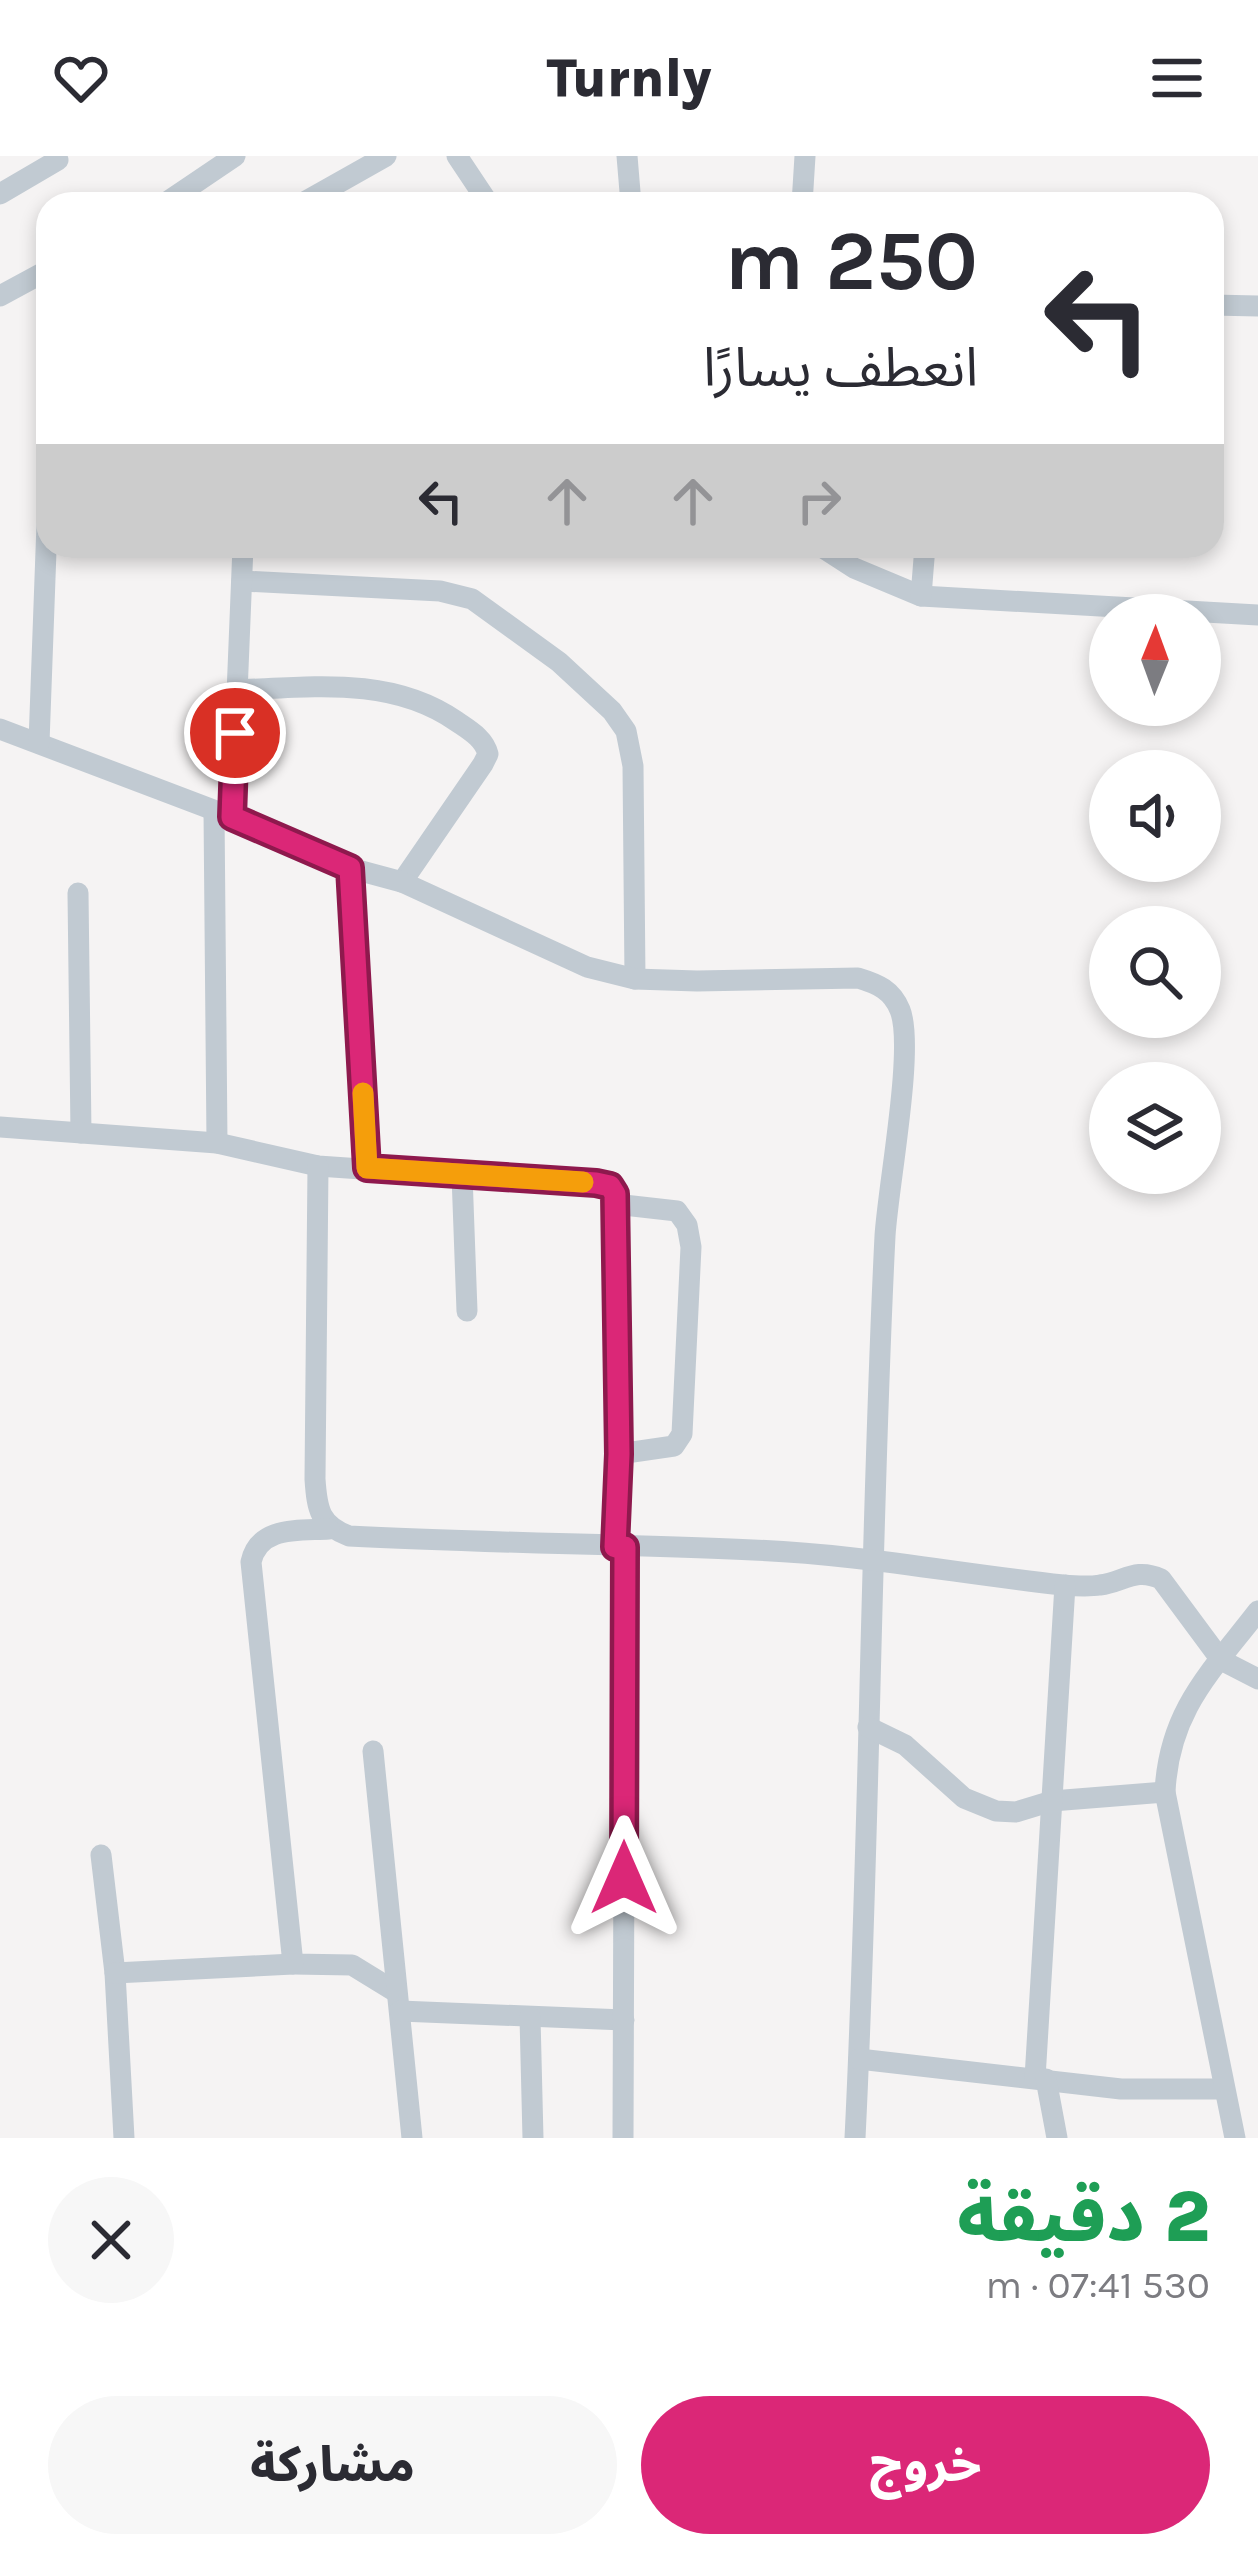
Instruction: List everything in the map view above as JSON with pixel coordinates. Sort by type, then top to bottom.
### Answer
[{"type":"street","points":[[202,192],[235,156]]},
{"type":"street","points":[[322,192],[386,156]]},
{"type":"street","points":[[458,156],[481,192]]},
{"type":"street","points":[[627,156],[630,192]]},
{"type":"street","points":[[803,192],[805,156]]},
{"type":"street","points":[[0,194],[58,160]]},
{"type":"street","points":[[0,296],[36,276]]},
{"type":"street","points":[[1224,305],[1258,306]]},
{"type":"street","points":[[39,743],[46,558]]},
{"type":"street","points":[[217,1143],[223,814],[237,690],[243,558]]},
{"type":"street","points":[[839,558],[921,596],[956,602],[1258,616]]},
{"type":"street","points":[[921,596],[924,558]]},
{"type":"street","points":[[242,581],[440,591],[472,599],[559,662],[612,711],[626,731],[633,766],[635,979]]},
{"type":"street","points":[[237,690],[373,688],[396,692],[440,710],[486,745],[483,764],[402,881]]},
{"type":"street","points":[[0,729],[350,868],[402,881],[559,956],[635,979],[859,979],[878,984],[893,997],[902,1014],[905,1038],[886,1230],[871,1558],[855,2138]]},
{"type":"street","points":[[350,868],[367,1168]]},
{"type":"street","points":[[78,893],[81,1133]]},
{"type":"street","points":[[0,1127],[217,1143],[318,1166],[610,1186],[615,1204],[619,1454],[623,2138]]},
{"type":"street","points":[[318,1166],[315,1479],[319,1514],[329,1528]]},
{"type":"street","points":[[462,1175],[467,1311]]},
{"type":"street","points":[[615,1204],[677,1210],[687,1225],[691,1247],[682,1434],[674,1446],[619,1454]]},
{"type":"street","points":[[293,1964],[251,1562],[255,1546],[268,1535],[329,1528],[350,1536],[871,1558],[1066,1585],[1102,1586],[1133,1573],[1154,1575],[1221,1660],[1258,1679]]},
{"type":"street","points":[[1057,2138],[1040,2078],[1066,1585]]},
{"type":"street","points":[[1235,2138],[1165,1792],[1174,1730],[1186,1702],[1258,1610]]},
{"type":"street","points":[[868,1727],[905,1745],[977,1805],[1016,1812],[1052,1801],[1165,1792]]},
{"type":"street","points":[[373,1750],[412,2138]]},
{"type":"street","points":[[101,1855],[115,1973],[124,2138]]},
{"type":"street","points":[[115,1973],[352,1965],[398,2001],[530,2017],[624,2020]]},
{"type":"street","points":[[530,2017],[533,2138]]},
{"type":"street","points":[[859,2059],[1121,2090],[1223,2089]]},
{"type":"slow traffic","points":[[363,1093],[367,1168],[583,1182]]},
{"type":"route","points":[[235,733],[232,817],[350,868],[367,1168],[596,1183],[610,1186],[615,1194],[619,1454],[615,1547],[625,1547],[624,1878]]}]
